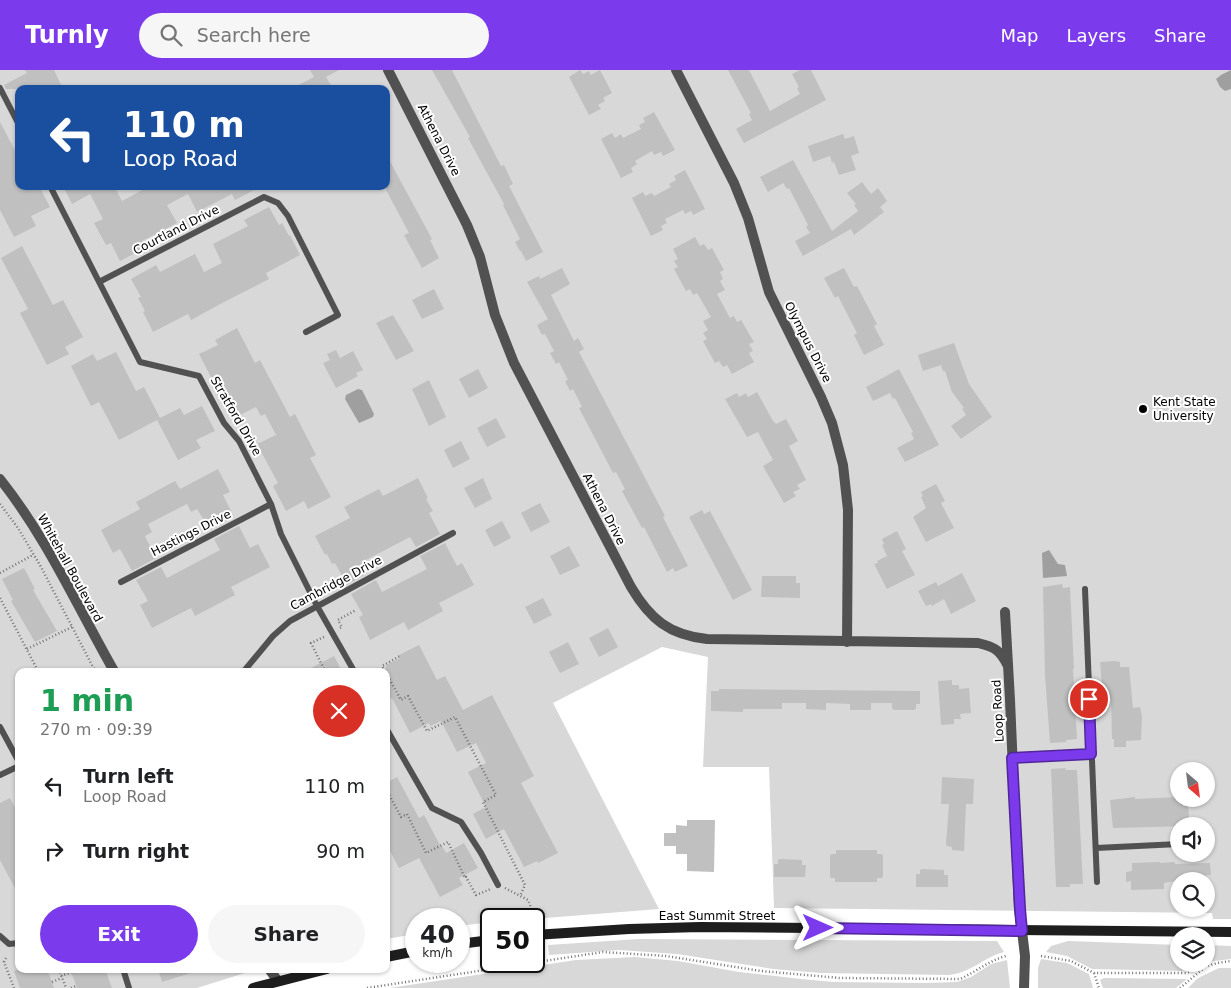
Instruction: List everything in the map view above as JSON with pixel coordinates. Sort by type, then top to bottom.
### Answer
[{"type":"main road","name":"East Summit Street","points":[[545,934],[700,927],[1231,932]]},
{"type":"main road","points":[[390,955],[405,953]]},
{"type":"main road","points":[[253,988],[311,973]]},
{"type":"street","name":"Athena Drive","points":[[388,70],[467,225],[480,257],[495,315],[514,362],[640,603],[649,614],[667,627],[696,638],[978,643],[989,645],[998,650],[1008,666]]},
{"type":"street","name":"Olympus Drive","points":[[676,70],[734,183],[748,218],[769,292],[821,397],[838,443],[847,489],[848,510],[847,642]]},
{"type":"street","name":"Whitehall Boulevard","points":[[0,479],[25,513],[50,553],[112,668]]},
{"type":"street","name":"Loop Road","points":[[1004,612],[1020,909],[1025,956],[1024,988]]},
{"type":"street","points":[[272,973],[278,981]]},
{"type":"street","points":[[275,973],[278,981]]},
{"type":"lane","points":[[0,88],[15,117]]},
{"type":"lane","name":"Stratford Drive","points":[[52,190],[140,362],[199,376],[224,423],[239,441],[272,504],[281,534],[317,606],[352,668]]},
{"type":"lane","name":"Courtland Drive","points":[[99,282],[264,197],[278,203],[288,216],[338,315],[306,332]]},
{"type":"lane","name":"Hastings Drive","points":[[121,582],[272,504]]},
{"type":"lane","name":"Cambridge Drive","points":[[247,668],[280,628],[453,533]]},
{"type":"lane","points":[[1085,590],[1097,882]]},
{"type":"lane","points":[[0,727],[15,756]]},
{"type":"lane","points":[[390,735],[432,808],[461,822],[481,853],[498,885]]},
{"type":"lane","points":[[1012,758],[1091,754]]},
{"type":"lane","points":[[0,775],[15,766]]},
{"type":"lane","points":[[1096,848],[1170,844]]},
{"type":"lane","points":[[0,936],[9,944],[15,944]]},
{"type":"lane","points":[[124,973],[129,988]]},
{"type":"path","points":[[0,504],[18,528],[33,554],[93,668]]},
{"type":"path","points":[[0,573],[33,554]]},
{"type":"path","points":[[0,598],[36,668]]},
{"type":"path","points":[[27,649],[72,627]]},
{"type":"path","points":[[383,668],[382,666],[400,656]]},
{"type":"path","points":[[390,679],[401,700],[408,696],[427,731],[455,717],[496,795],[483,802],[525,885],[520,896]]},
{"type":"path","points":[[390,796],[401,817],[407,814],[426,853],[448,842],[465,878],[476,895],[498,885],[528,900],[531,908]]},
{"type":"path","points":[[545,960],[603,952],[666,956],[761,971],[840,978],[960,979],[992,961],[1006,956]]},
{"type":"path","points":[[1041,956],[1071,961],[1094,974],[1186,974],[1191,972]]},
{"type":"path","points":[[6,958],[4,962],[14,988]]},
{"type":"path","points":[[1215,964],[1231,962]]},
{"type":"path","points":[[367,988],[480,970]]},
{"type":"path","points":[[1180,988],[1199,972]]},
{"type":"path","points":[[60,973],[66,988]]},
{"type":"path","points":[[52,982],[70,973]]},
{"type":"path","points":[[1094,974],[1098,988]]},
{"type":"path","points":[[71,988],[76,986]]},
{"type":"shaded area","points":[[0,70],[1231,70],[1231,919],[1213,919],[1213,917],[1215,917],[1215,872],[1170,872],[1170,913],[774,908],[769,767],[703,767],[708,657],[662,647],[553,703],[659,909],[545,918],[545,908],[480,908],[480,923],[470,925],[470,908],[405,908],[405,936],[390,938],[390,668],[15,668],[15,973],[245,973],[197,988],[0,988]]},
{"type":"shaded area","points":[[1231,70],[1231,89],[1225,91],[1220,87],[1216,79]]},
{"type":"shaded area","points":[[358,389],[362,390],[374,414],[373,417],[359,423],[345,399],[346,395]]},
{"type":"shaded area","points":[[1049,550],[1058,564],[1065,565],[1067,576],[1043,578],[1042,553]]},
{"type":"shaded area","points":[[639,939],[997,941],[1004,952],[965,971],[949,975],[821,973],[773,969],[677,954],[619,950],[549,955],[548,945]]},
{"type":"shaded area","points":[[1068,941],[1170,945],[1170,971],[1092,969],[1067,956],[1046,952],[1051,946]]},
{"type":"shaded area","points":[[1215,945],[1231,946],[1231,959],[1215,961]]},
{"type":"shaded area","points":[[635,957],[678,961],[739,972],[834,982],[926,983],[957,982],[971,977],[991,964],[1007,960],[1010,988],[389,988],[489,973],[545,973],[545,965],[576,960]]},
{"type":"shaded area","points":[[1041,959],[1067,963],[1089,974],[1093,988],[1038,988],[1038,968]]},
{"type":"shaded area","points":[[1231,968],[1231,988],[1188,988],[1198,978],[1215,972],[1215,970]]},
{"type":"shaded area","points":[[1104,978],[1187,979],[1176,988],[1103,988],[1100,980]]},
{"type":"building","points":[[25,70],[54,70],[61,85],[15,85],[15,89],[6,89],[4,85],[27,73]]},
{"type":"building","points":[[310,70],[339,70],[326,77],[331,85],[299,85],[314,77]]},
{"type":"building","points":[[432,70],[452,70],[501,166],[504,165],[513,184],[509,186],[543,252],[526,261],[515,242],[520,239],[504,204],[468,138],[470,137]]},
{"type":"building","points":[[580,70],[583,74],[589,71],[591,75],[600,70],[612,93],[603,98],[605,101],[598,105],[601,109],[589,115],[569,77]]},
{"type":"building","points":[[728,70],[749,70],[770,111],[800,94],[797,88],[799,87],[792,74],[800,70],[811,70],[826,100],[744,143],[736,129],[752,120],[749,114],[751,113]]},
{"type":"building","points":[[654,112],[675,150],[663,156],[661,152],[654,155],[652,151],[635,161],[637,164],[631,168],[633,172],[621,178],[601,139],[612,133],[615,138],[621,134],[623,138],[641,129],[639,125],[645,122],[643,118]]},
{"type":"building","points":[[0,122],[15,150],[15,190],[41,190],[50,207],[31,216],[36,226],[14,237],[0,210]]},
{"type":"building","points":[[843,134],[845,139],[854,136],[859,153],[851,156],[856,170],[839,175],[830,156],[813,162],[808,146]]},
{"type":"building","points":[[793,160],[832,231],[858,211],[854,205],[856,204],[847,193],[862,182],[871,194],[878,188],[887,201],[880,207],[884,212],[854,235],[851,229],[803,256],[795,241],[810,233],[806,227],[808,225],[789,188],[787,189],[783,183],[768,192],[760,177]]},
{"type":"building","points":[[390,161],[432,239],[430,240],[439,258],[422,268],[404,235],[409,233],[386,190],[390,190]]},
{"type":"building","points":[[685,170],[705,209],[693,215],[691,211],[685,214],[683,210],[665,219],[667,223],[661,226],[663,230],[651,236],[632,198],[643,192],[645,196],[652,193],[654,196],[671,187],[669,184],[676,180],[674,176]]},
{"type":"building","points":[[65,190],[116,190],[122,201],[143,190],[254,190],[235,200],[232,194],[197,212],[188,194],[167,205],[177,223],[142,241],[145,248],[120,261],[111,243],[106,245],[94,223],[103,219],[90,194],[72,204]]},
{"type":"building","points":[[269,207],[279,225],[282,223],[290,235],[300,255],[266,273],[269,279],[191,320],[188,314],[153,332],[138,298],[141,297],[131,279],[156,265],[160,272],[195,254],[204,272],[222,263],[213,244],[248,226],[244,220]]},
{"type":"building","points":[[695,237],[700,246],[704,244],[708,250],[712,248],[724,270],[720,272],[723,279],[720,281],[725,290],[717,294],[730,318],[734,316],[737,322],[741,320],[754,342],[749,344],[753,351],[749,353],[754,362],[732,374],[727,365],[723,367],[719,361],[715,363],[703,341],[707,339],[703,333],[708,330],[703,321],[711,317],[697,293],[693,295],[690,289],[686,291],[674,269],[678,267],[674,261],[678,259],[673,249]]},
{"type":"building","points":[[22,246],[53,305],[63,300],[83,337],[65,347],[69,354],[47,365],[20,313],[28,309],[1,258]]},
{"type":"building","points":[[562,268],[570,284],[551,295],[574,341],[578,338],[584,349],[579,352],[665,516],[663,517],[688,566],[675,572],[673,568],[667,572],[644,527],[642,528],[622,491],[625,489],[616,472],[613,473],[579,408],[582,407],[573,389],[570,391],[565,381],[568,380],[559,362],[556,364],[550,353],[554,351],[545,334],[542,335],[537,325],[548,319],[527,282],[539,276],[540,279]]},
{"type":"building","points":[[844,268],[854,287],[857,286],[877,324],[874,326],[884,345],[864,355],[854,335],[857,333],[838,296],[835,298],[824,278]]},
{"type":"building","points":[[434,289],[444,309],[422,319],[412,300]]},
{"type":"building","points":[[393,315],[414,351],[396,360],[376,323]]},
{"type":"building","points":[[237,328],[255,363],[260,360],[290,417],[295,414],[316,455],[310,458],[331,497],[308,509],[304,501],[286,511],[273,486],[278,483],[257,444],[276,435],[265,414],[261,416],[256,407],[238,416],[217,377],[212,379],[199,354],[218,345],[215,340]]},
{"type":"building","points":[[954,343],[969,384],[992,417],[961,439],[951,426],[966,415],[962,409],[964,408],[952,392],[941,365],[923,371],[918,355]]},
{"type":"building","points":[[336,350],[340,358],[353,351],[363,370],[356,373],[358,376],[336,388],[323,363],[330,360],[327,354]]},
{"type":"building","points":[[116,352],[136,391],[144,387],[160,418],[180,408],[184,415],[202,406],[215,431],[196,440],[201,448],[178,460],[157,420],[119,440],[99,402],[91,406],[71,366],[93,354],[97,361]]},
{"type":"building","points":[[478,369],[488,388],[469,398],[459,379]]},
{"type":"building","points":[[899,369],[939,445],[905,462],[897,448],[914,439],[911,433],[913,432],[895,398],[893,399],[890,393],[873,401],[866,387]]},
{"type":"building","points":[[429,380],[446,417],[429,426],[412,389]]},
{"type":"building","points":[[757,392],[773,421],[776,424],[786,419],[798,441],[789,446],[806,480],[797,485],[800,489],[793,492],[796,496],[784,503],[763,466],[773,460],[758,432],[747,437],[725,399],[737,393],[739,397],[746,393],[748,397]]},
{"type":"building","points":[[496,418],[506,437],[487,447],[477,428]]},
{"type":"building","points":[[461,441],[470,459],[453,468],[444,450]]},
{"type":"building","points":[[218,469],[230,492],[223,495],[234,517],[210,530],[197,509],[191,512],[187,504],[148,524],[152,532],[145,536],[156,558],[132,571],[120,549],[113,553],[101,530],[140,509],[136,502],[175,481],[180,489]]},
{"type":"building","points":[[418,478],[433,511],[429,513],[440,534],[416,547],[410,537],[366,560],[371,571],[347,585],[335,563],[332,564],[327,554],[325,555],[315,536],[350,518],[344,507],[379,489],[383,496]]},
{"type":"building","points":[[483,478],[492,499],[475,508],[464,488]]},
{"type":"building","points":[[936,484],[945,501],[941,503],[954,528],[926,542],[913,517],[926,508],[921,492]]},
{"type":"building","points":[[540,503],[550,522],[531,532],[521,513]]},
{"type":"building","points":[[702,510],[704,514],[710,511],[752,590],[733,600],[689,517]]},
{"type":"building","points":[[502,521],[511,538],[494,547],[485,530]]},
{"type":"building","points":[[239,526],[250,548],[258,544],[270,567],[231,587],[235,595],[195,616],[191,608],[152,628],[140,605],[148,601],[136,580],[161,567],[167,578],[220,550],[214,539]]},
{"type":"building","points":[[897,531],[906,549],[902,551],[915,575],[887,589],[874,564],[887,556],[882,545],[884,544],[882,539]]},
{"type":"building","points":[[445,543],[457,566],[462,563],[474,585],[439,603],[443,611],[408,630],[404,622],[370,640],[359,617],[363,615],[351,594],[376,580],[382,592],[427,569],[420,556]]},
{"type":"building","points":[[569,546],[580,566],[560,575],[550,556]]},
{"type":"building","points":[[24,568],[35,589],[33,590],[57,631],[35,642],[11,601],[13,600],[2,579]]},
{"type":"building","points":[[962,573],[976,601],[951,614],[944,599],[932,606],[931,604],[926,606],[918,591],[936,582],[938,586]]},
{"type":"building","points":[[762,576],[796,576],[796,583],[800,583],[800,598],[761,597]]},
{"type":"building","points":[[1062,584],[1063,588],[1070,587],[1077,739],[1050,743],[1045,675],[1043,587]]},
{"type":"building","points":[[543,598],[552,615],[534,624],[525,607]]},
{"type":"building","points":[[608,628],[618,647],[599,657],[589,638]]},
{"type":"building","points":[[568,642],[579,664],[560,673],[549,652]]},
{"type":"building","points":[[419,645],[437,680],[445,676],[463,710],[492,695],[534,776],[521,783],[558,853],[538,863],[537,861],[524,867],[504,829],[486,839],[473,814],[486,807],[468,772],[486,763],[476,743],[457,752],[441,721],[430,726],[429,723],[410,733],[392,698],[390,699],[390,668],[386,668],[386,665],[400,658],[399,655]]},
{"type":"building","points":[[334,656],[340,668],[311,668]]},
{"type":"building","points":[[1100,662],[1120,662],[1120,667],[1129,667],[1133,708],[1140,707],[1142,716],[1141,740],[1126,741],[1126,747],[1114,747],[1114,739],[1112,739],[1111,698],[1103,698]]},
{"type":"building","points":[[952,680],[952,685],[959,685],[959,689],[969,688],[971,713],[960,714],[961,719],[954,719],[954,724],[941,725],[938,681]]},
{"type":"building","points":[[719,689],[920,691],[920,704],[916,704],[916,709],[914,710],[894,710],[892,703],[871,703],[871,710],[850,710],[850,704],[826,703],[826,710],[806,709],[806,703],[782,703],[782,709],[743,709],[743,712],[711,711],[711,691],[719,691]]},
{"type":"building","points":[[1066,768],[1065,770],[1077,770],[1083,884],[1070,884],[1070,887],[1056,887],[1051,769]]},
{"type":"building","points":[[397,777],[419,818],[424,815],[446,853],[464,843],[478,868],[459,878],[463,885],[440,897],[419,858],[399,868],[390,851],[390,781]]},
{"type":"building","points":[[942,777],[974,779],[973,804],[966,804],[964,851],[952,850],[952,847],[946,844],[949,804],[941,804]]},
{"type":"building","points":[[1135,797],[1135,799],[1170,797],[1170,808],[1188,808],[1189,817],[1170,817],[1170,827],[1113,828],[1110,800]]},
{"type":"building","points":[[10,798],[15,807],[15,888],[0,860],[0,803]]},
{"type":"building","points":[[687,820],[715,820],[714,872],[687,871],[687,854],[676,854],[676,846],[664,846],[664,833],[676,833],[676,825],[687,826]]},
{"type":"building","points":[[836,850],[877,850],[877,854],[882,854],[883,856],[882,878],[877,878],[877,882],[835,882],[835,878],[830,876],[830,856],[831,854],[836,854]]},
{"type":"building","points":[[780,859],[802,860],[802,865],[806,865],[805,877],[774,877],[774,864],[778,864]]},
{"type":"building","points":[[1132,863],[1210,863],[1211,872],[1170,872],[1170,882],[1164,883],[1164,889],[1131,890],[1131,881],[1126,882],[1126,872],[1132,871]]},
{"type":"building","points":[[922,869],[944,870],[944,875],[948,875],[948,887],[916,887],[916,874],[920,874]]},
{"type":"building","points":[[14,971],[15,973],[48,973],[54,988],[20,988]]},
{"type":"building","points":[[71,973],[106,973],[112,988],[77,988]]},
{"type":"building","points":[[159,973],[191,973],[162,982]]},
{"type":"place","name":"Kent State University","points":[[1143,409]]},
{"type":"route","points":[[818,928],[1022,931],[1012,758],[1091,754],[1089,699]]}]
